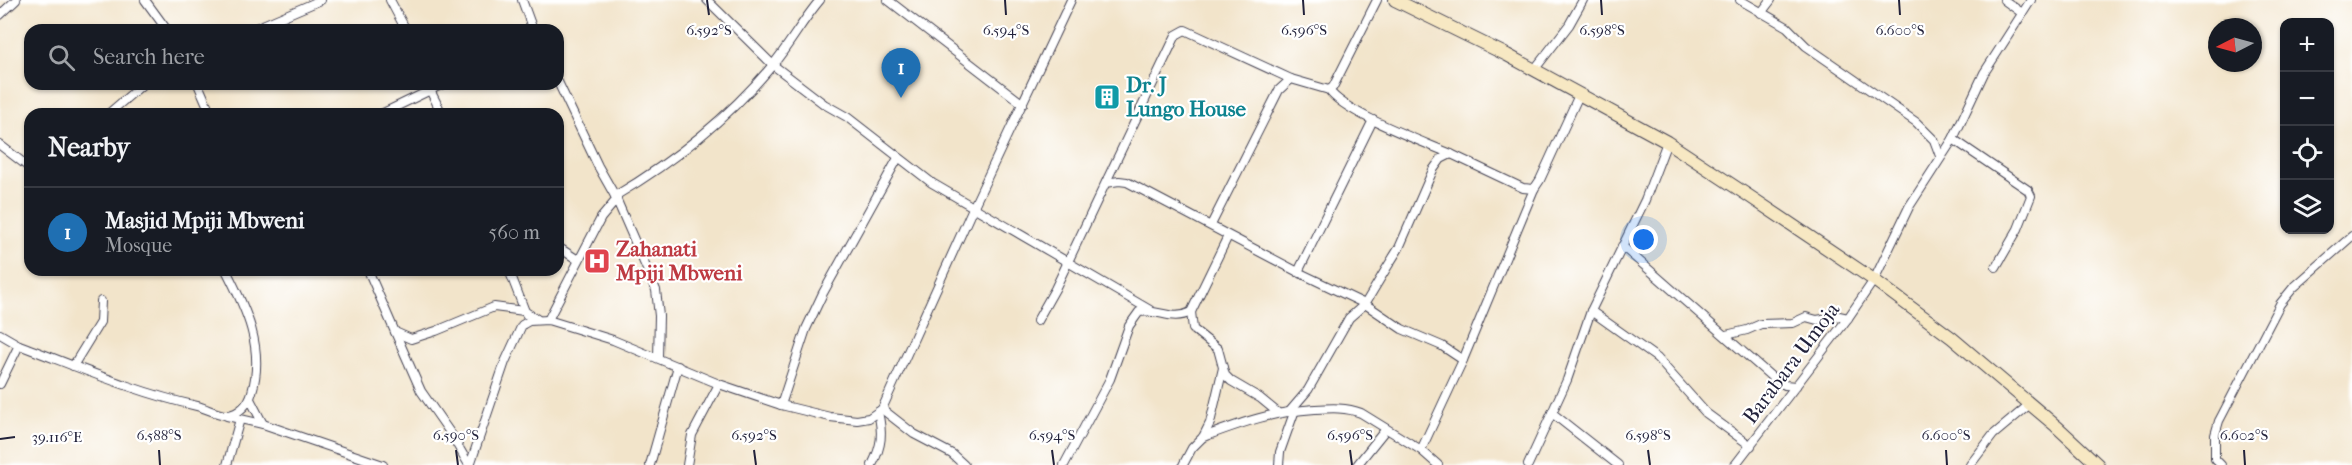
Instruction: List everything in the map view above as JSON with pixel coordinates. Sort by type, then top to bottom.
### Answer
[{"type":"street","points":[[0,15],[16,0]]},
{"type":"street","points":[[265,24],[321,0]]},
{"type":"street","points":[[390,0],[403,24]]},
{"type":"street","points":[[522,0],[531,24]]},
{"type":"street","points":[[707,0],[773,65],[824,104],[847,117],[932,183],[1150,310],[1174,317],[1191,312]]},
{"type":"street","points":[[548,320],[601,218],[616,198],[689,147],[752,88],[773,65],[820,0]]},
{"type":"street","points":[[888,0],[1023,104]]},
{"type":"street","points":[[872,465],[882,441],[880,411],[1071,0]]},
{"type":"street","points":[[1329,90],[1377,0]]},
{"type":"street","points":[[1395,0],[1534,70],[1667,142],[1874,280],[1952,338],[2098,465]]},
{"type":"street","points":[[1534,70],[1569,25],[1582,0]]},
{"type":"street","points":[[1740,0],[1787,27],[1806,46],[1916,122],[1934,140],[1940,156]]},
{"type":"street","points":[[1761,13],[1771,0]]},
{"type":"street","points":[[2004,0],[2022,13]]},
{"type":"street","name":"Barabara Umoja","points":[[1734,465],[1848,318],[1874,280],[1909,207],[1953,139],[1984,73],[2031,0]]},
{"type":"street","points":[[147,1],[163,24]]},
{"type":"street","points":[[1038,321],[1176,35],[1185,30],[1291,79],[1329,90],[1333,97],[1373,120],[1523,188],[1534,189]]},
{"type":"street","points":[[1211,225],[1279,90],[1291,79]]},
{"type":"street","points":[[115,108],[136,90]]},
{"type":"street","points":[[201,90],[208,108]]},
{"type":"street","points":[[392,108],[424,90]]},
{"type":"street","points":[[429,90],[439,108]]},
{"type":"street","points":[[562,90],[616,198],[656,290],[660,316],[658,357]]},
{"type":"street","points":[[1421,450],[1463,360],[1534,189],[1579,95]]},
{"type":"street","points":[[1298,272],[1373,120]]},
{"type":"street","points":[[1953,139],[2028,190],[2031,196],[2018,229],[1996,267]]},
{"type":"street","points":[[1528,465],[1567,380],[1592,310],[1645,200],[1667,142]]},
{"type":"street","points":[[0,145],[24,163]]},
{"type":"street","points":[[1279,465],[1280,452],[1293,411],[1308,390],[1349,318],[1365,304],[1399,248],[1433,170],[1441,159],[1451,154]]},
{"type":"street","points":[[781,405],[806,329],[898,158]]},
{"type":"street","points":[[1115,164],[1126,182]]},
{"type":"street","points":[[1106,183],[1126,182],[1298,272],[1365,304],[1402,329],[1442,346],[1463,360]]},
{"type":"street","points":[[1228,236],[1191,312],[1193,329],[1218,349],[1226,375],[1231,381],[1260,398],[1277,412]]},
{"type":"street","points":[[2221,465],[2215,459],[2215,435],[2219,421],[2280,304],[2293,288],[2352,236]]},
{"type":"street","points":[[1622,246],[1774,379],[1785,385],[1796,386]]},
{"type":"street","points":[[564,251],[578,260]]},
{"type":"street","points":[[225,416],[235,414],[250,399],[258,355],[247,316],[229,276]]},
{"type":"street","points":[[371,276],[421,391],[470,465]]},
{"type":"street","points":[[511,276],[524,310],[533,320]]},
{"type":"street","points":[[73,366],[100,322],[101,301]]},
{"type":"street","points":[[403,348],[411,339],[494,307],[524,310]]},
{"type":"street","points":[[1064,465],[1110,379],[1129,326],[1139,312],[1150,310]]},
{"type":"street","points":[[1592,310],[1657,358],[1706,412],[1751,446]]},
{"type":"street","points":[[1726,335],[1748,330],[1761,324],[1793,323],[1806,317],[1817,320],[1839,316],[1848,318]]},
{"type":"street","points":[[470,465],[505,362],[522,325],[533,320],[548,320],[613,340],[719,384],[781,405],[830,417],[857,420],[869,418],[880,411]]},
{"type":"street","points":[[395,332],[411,339]]},
{"type":"street","points":[[0,334],[19,345],[148,394],[199,406],[225,416],[263,424],[383,465]]},
{"type":"street","points":[[0,384],[19,345]]},
{"type":"street","points":[[650,465],[678,366]]},
{"type":"street","points":[[1183,465],[1210,423],[1224,368]]},
{"type":"street","points":[[687,465],[692,435],[719,384]]},
{"type":"street","points":[[250,399],[263,424]]},
{"type":"street","points":[[1970,465],[1994,435],[2030,404]]},
{"type":"street","points":[[1203,437],[1277,412],[1335,408],[1353,410],[1421,450],[1438,465]]},
{"type":"street","points":[[880,411],[914,434],[952,454],[964,465]]},
{"type":"street","points":[[1552,413],[1618,465]]},
{"type":"street","points":[[227,465],[240,419]]},
{"type":"street","points":[[1357,465],[1386,429]]},
{"type":"place","name":"Dr. J Lungo House","points":[[1107,97]]},
{"type":"place","name":"Masjid Mpiji Mbweni","points":[[901,98]]},
{"type":"place","name":"Zahanati Mpiji Mbweni","points":[[597,261]]}]
